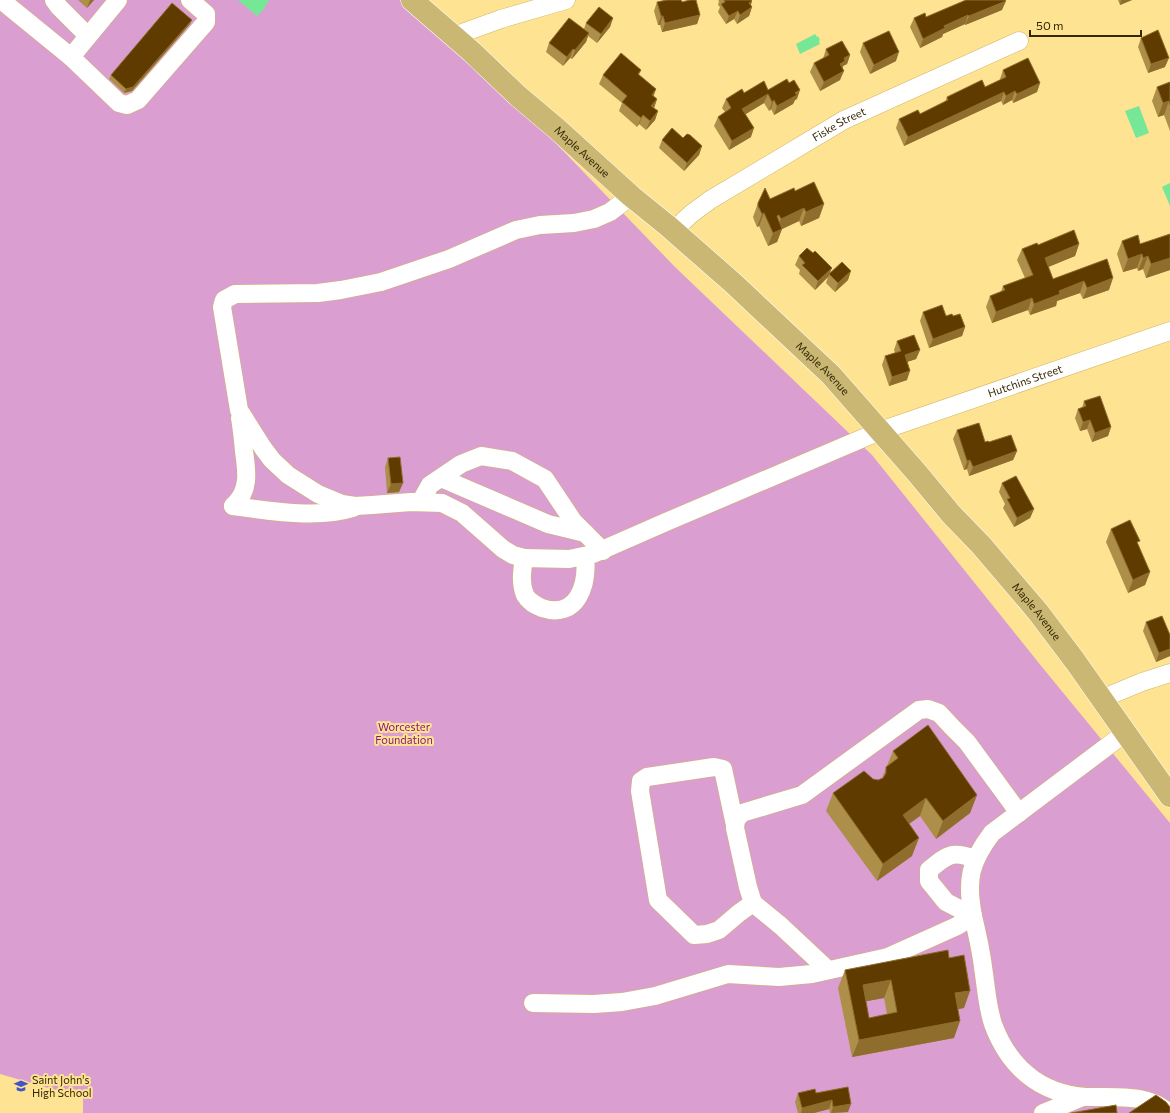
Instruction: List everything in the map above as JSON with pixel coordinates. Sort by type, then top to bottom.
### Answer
[{"type":"main road","name":"Maple Avenue","points":[[412,0],[484,62],[518,96],[556,128],[630,196],[733,283],[838,383],[918,472],[952,514],[981,545],[1038,612],[1125,733],[1167,785]]},
{"type":"street","points":[[1,0],[71,57],[119,103],[127,105],[138,100],[206,22],[206,14],[190,0]]},
{"type":"street","points":[[54,0],[88,36]]},
{"type":"street","points":[[71,57],[118,0]]},
{"type":"street","points":[[454,36],[502,19],[566,0]]},
{"type":"street","name":"Fiske Street","points":[[673,231],[691,214],[710,200],[835,124],[1019,42]]},
{"type":"street","points":[[362,506],[339,512],[319,514],[233,506],[238,502],[245,490],[247,476],[243,435],[225,320],[222,311],[224,300],[242,293],[278,295],[323,292],[381,282],[449,259],[516,230],[540,225],[574,223],[594,219],[610,212],[630,196]]},
{"type":"street","name":"Hutchins Street","points":[[524,558],[562,559],[585,556],[603,551],[666,522],[880,431],[1170,331]]},
{"type":"street","points":[[239,410],[272,460],[288,475],[306,488],[330,500],[342,504],[362,506],[421,502],[442,503],[455,509],[467,517],[503,549],[513,555],[524,558],[522,581],[524,590],[528,599],[540,607],[557,610],[570,606],[577,600],[580,595],[586,573],[585,556]]},
{"type":"street","points":[[421,502],[430,485],[461,464],[481,456],[512,461],[545,480],[573,520],[603,551]]},
{"type":"street","points":[[441,478],[548,524],[586,534]]},
{"type":"street","points":[[1101,699],[1142,682],[1170,673]]},
{"type":"street","points":[[735,824],[736,820],[742,813],[802,795],[854,766],[919,710],[928,709],[939,713],[967,742],[1019,813]]},
{"type":"street","points":[[1125,733],[992,833],[983,844],[971,869],[971,902],[993,1024],[1006,1051],[1015,1063],[1039,1084],[1053,1091],[1084,1097],[1140,1099],[1160,1106],[1169,1113]]},
{"type":"street","points":[[753,902],[719,930],[707,934],[694,935],[658,900],[640,791],[641,781],[647,777],[714,766],[723,769],[735,824],[737,842],[753,902],[828,970]]},
{"type":"street","points":[[973,916],[946,902],[929,881],[929,870],[945,856],[961,854],[975,859]]},
{"type":"street","points":[[533,1002],[594,1004],[614,1003],[655,996],[728,974],[772,977],[805,975],[888,957],[957,926],[973,916]]},
{"type":"street","points":[[1043,1113],[1084,1097]]},
{"type":"green space","name":"Worcester Foundation","points":[[0,0],[400,0],[469,53],[675,267],[872,455],[1042,667],[1170,823],[1170,1113],[83,1113],[83,1098],[0,1074]]},
{"type":"shaded area","points":[[238,0],[269,0],[264,9],[257,16]]},
{"type":"shaded area","points":[[815,34],[820,40],[820,44],[800,54],[796,44]]},
{"type":"shaded area","points":[[1139,106],[1149,133],[1136,138],[1125,111]]},
{"type":"shaded area","points":[[1170,183],[1170,206],[1162,187]]},
{"type":"building","points":[[681,0],[682,2],[696,0],[700,15],[665,23],[663,16],[661,16],[657,2]]},
{"type":"building","points":[[724,0],[751,0],[752,1],[749,3],[752,7],[740,15],[738,11],[729,16],[721,4],[725,2]]},
{"type":"building","points":[[966,0],[1006,1],[969,16],[968,15],[944,26],[945,28],[923,39],[914,18],[925,13],[926,17]]},
{"type":"building","points":[[172,3],[192,20],[133,87],[126,89],[111,75]]},
{"type":"building","points":[[599,7],[613,18],[601,34],[586,23]]},
{"type":"building","points":[[569,18],[589,33],[567,57],[549,43]]},
{"type":"building","points":[[1158,30],[1169,58],[1151,64],[1141,38]]},
{"type":"building","points":[[889,31],[899,52],[874,65],[863,43]]},
{"type":"building","points":[[842,41],[850,55],[844,58],[845,61],[840,64],[844,71],[824,82],[814,63],[829,55],[826,49]]},
{"type":"building","points":[[621,53],[641,70],[638,74],[656,89],[652,95],[657,99],[651,106],[658,111],[650,121],[643,115],[641,118],[622,102],[627,96],[603,75]]},
{"type":"building","points":[[1028,58],[1040,83],[1017,94],[1015,91],[1006,96],[1004,92],[908,137],[899,119],[918,110],[920,114],[948,100],[947,97],[982,80],[985,87],[1006,77],[1003,70]]},
{"type":"building","points":[[787,79],[789,83],[794,80],[800,90],[795,93],[797,95],[777,106],[774,100],[772,102],[768,94],[742,109],[754,128],[732,141],[718,117],[731,108],[726,99],[742,89],[744,93],[764,81],[768,90]]},
{"type":"building","points":[[1170,82],[1170,105],[1169,101],[1163,103],[1157,87]]},
{"type":"building","points":[[672,128],[683,138],[687,134],[690,135],[702,146],[687,163],[662,140]]},
{"type":"building","points":[[814,182],[824,204],[806,212],[804,208],[781,219],[779,215],[777,216],[782,229],[773,233],[764,213],[762,214],[758,206],[765,188],[770,199],[794,188],[795,191]]},
{"type":"building","points":[[1074,230],[1079,244],[1045,258],[1053,279],[1107,259],[1113,278],[1087,288],[1084,281],[1059,291],[1060,294],[1034,304],[1032,298],[996,312],[990,296],[1005,290],[1003,286],[1033,275],[1022,249],[1037,243],[1038,245]]},
{"type":"building","points":[[1170,234],[1170,258],[1151,264],[1148,256],[1143,258],[1142,254],[1128,259],[1122,241],[1138,235],[1140,244]]},
{"type":"building","points":[[807,248],[813,253],[815,251],[832,268],[818,281],[802,265],[805,263],[799,256]]},
{"type":"building","points":[[842,262],[851,271],[838,283],[829,274]]},
{"type":"building","points":[[942,305],[946,316],[960,314],[965,327],[933,339],[923,312]]},
{"type":"building","points":[[914,335],[920,350],[905,355],[910,371],[892,377],[885,356],[901,351],[897,341]]},
{"type":"building","points":[[1100,396],[1111,427],[1095,433],[1090,420],[1083,422],[1078,409],[1086,406],[1084,401]]},
{"type":"building","points":[[979,423],[985,442],[1011,435],[1017,451],[973,467],[970,460],[967,461],[957,430]]},
{"type":"building","points":[[400,457],[403,483],[391,484],[388,458]]},
{"type":"building","points":[[1016,476],[1034,509],[1017,518],[1007,499],[1010,498],[1002,483]]},
{"type":"building","points":[[1130,520],[1140,541],[1137,542],[1150,572],[1133,580],[1111,529]]},
{"type":"building","points":[[1162,616],[1170,635],[1170,649],[1159,653],[1146,622]]},
{"type":"building","points":[[928,725],[977,795],[943,821],[926,798],[903,815],[919,838],[883,864],[833,793],[864,771],[873,779],[878,780],[883,778],[886,773],[886,767],[898,758],[893,751]]},
{"type":"building","points":[[948,950],[949,958],[964,955],[970,991],[955,993],[960,1021],[859,1040],[845,970]],"holes":[[[891,980],[897,1012],[869,1018],[863,985]]]},
{"type":"building","points":[[848,1087],[851,1104],[833,1107],[832,1100],[802,1108],[798,1093],[815,1089],[816,1093]]},
{"type":"building","points":[[1156,1095],[1170,1107],[1170,1113],[1129,1113]]},
{"type":"building","points":[[1116,1105],[1117,1113],[1071,1113]]},
{"type":"place","name":"Saint John's High School","points":[[21,1086]]}]
